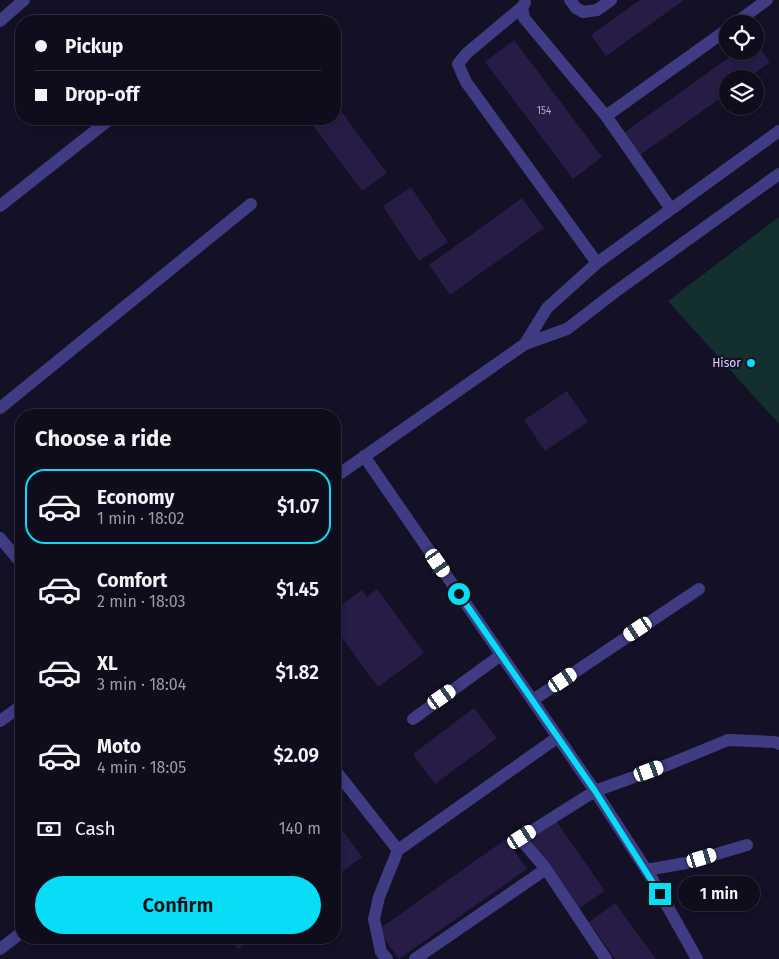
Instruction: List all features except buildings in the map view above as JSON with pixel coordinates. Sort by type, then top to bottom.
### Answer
[{"type":"street","points":[[0,20],[24,0]]},
{"type":"street","points":[[570,0],[576,8],[583,12],[598,10],[611,0]]},
{"type":"street","points":[[746,15],[767,0]]},
{"type":"street","points":[[524,4],[524,18],[606,116],[671,209]]},
{"type":"street","points":[[524,4],[467,53],[458,64],[466,82],[597,264]]},
{"type":"street","points":[[606,116],[719,35]]},
{"type":"street","points":[[0,206],[102,125]]},
{"type":"street","points":[[525,344],[547,308],[597,264],[779,132]]},
{"type":"street","points":[[341,473],[525,344],[567,329],[615,292],[779,174]]},
{"type":"street","points":[[0,408],[251,204]]},
{"type":"street","points":[[364,456],[595,791],[646,870],[697,959]]},
{"type":"street","points":[[0,538],[15,556]]},
{"type":"street","points":[[532,700],[699,589]]},
{"type":"street","points":[[413,719],[501,655]]},
{"type":"street","points":[[0,721],[15,710]]},
{"type":"street","points":[[387,959],[380,952],[374,919],[379,897],[398,850],[558,737]]},
{"type":"street","points":[[606,959],[546,869],[524,843],[522,837],[595,791],[667,765],[728,740],[775,742],[779,744]]},
{"type":"street","points":[[341,778],[398,850]]},
{"type":"street","points":[[646,870],[686,863],[747,845]]},
{"type":"street","points":[[415,959],[546,869]]},
{"type":"street","points":[[0,949],[15,937]]},
{"type":"green space","name":"Hisor","points":[[779,217],[779,424],[668,301]]},
{"type":"place","name":"Hisor","points":[[751,363]]},
{"type":"route","points":[[459,594],[595,791],[660,894]]}]
